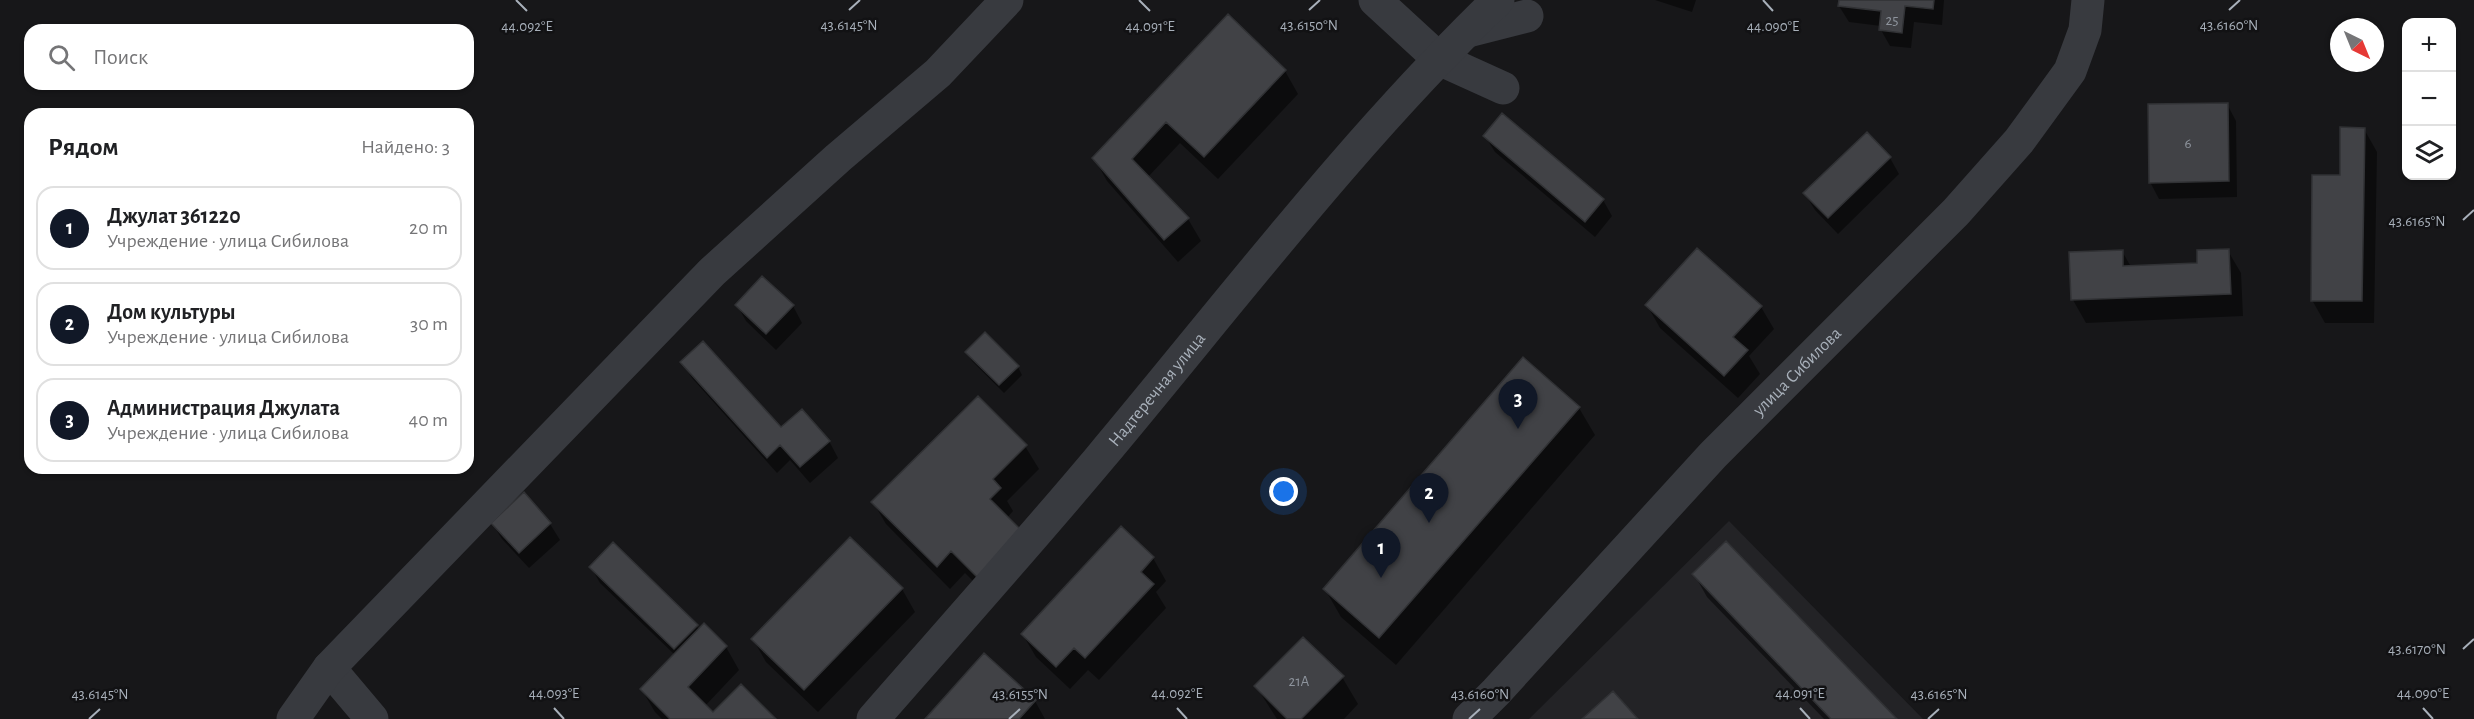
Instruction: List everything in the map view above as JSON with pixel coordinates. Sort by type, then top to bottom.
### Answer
[{"type":"street","points":[[293,719],[329,668],[712,272],[838,158],[938,73],[1007,0]]},
{"type":"street","points":[[1375,0],[1439,59],[1503,88]]},
{"type":"street","name":"Надтеречная улица","points":[[873,719],[1099,459],[1278,240],[1439,59],[1498,0]]},
{"type":"street","name":"улица Сибилова","points":[[1469,719],[1713,456],[1956,212],[2019,141],[2070,71],[2085,30],[2088,0]]},
{"type":"street","points":[[1466,31],[1527,16]]},
{"type":"street","points":[[329,668],[372,719]]},
{"type":"shaded area","points":[[1729,521],[1923,719],[1529,719]]},
{"type":"building","points":[[1839,0],[1934,0],[1933,9],[1905,6],[1902,33],[1879,30],[1881,11],[1838,6]]},
{"type":"building","points":[[1228,14],[1286,70],[1204,157],[1166,122],[1132,159],[1189,218],[1164,240],[1092,158]]},
{"type":"building","points":[[2228,103],[2229,181],[2149,183],[2148,104]]},
{"type":"building","points":[[1502,113],[1604,199],[1585,222],[1483,136]]},
{"type":"building","points":[[2340,127],[2365,128],[2362,301],[2311,301],[2312,175],[2340,175]]},
{"type":"building","points":[[1867,132],[1891,157],[1828,218],[1803,193]]},
{"type":"building","points":[[1697,248],[1762,306],[1733,337],[1748,350],[1724,376],[1645,305]]},
{"type":"building","points":[[2229,249],[2231,294],[2071,300],[2069,252],[2123,250],[2123,266],[2197,263],[2197,250]]},
{"type":"building","points":[[762,276],[794,305],[766,334],[735,305]]},
{"type":"building","points":[[985,332],[1019,366],[999,385],[965,352]]},
{"type":"building","points":[[703,341],[781,427],[802,409],[830,441],[800,467],[780,445],[767,458],[680,362]]},
{"type":"building","points":[[1523,357],[1580,407],[1379,638],[1323,589]]},
{"type":"building","points":[[978,396],[1027,445],[993,479],[1001,488],[990,499],[1023,532],[977,577],[951,551],[937,567],[871,502]]},
{"type":"building","points":[[524,492],[551,523],[519,553],[491,523]]},
{"type":"building","points":[[1121,526],[1154,557],[1141,572],[1154,584],[1085,658],[1074,648],[1056,667],[1021,634]]},
{"type":"building","points":[[850,537],[903,588],[804,690],[751,639]]},
{"type":"building","points":[[1726,541],[1897,719],[1831,719],[1692,574]]},
{"type":"building","points":[[613,542],[698,625],[674,649],[589,567]]},
{"type":"building","points":[[704,623],[727,646],[688,687],[713,712],[741,684],[776,719],[670,719],[640,689]]},
{"type":"building","points":[[1303,637],[1344,676],[1301,719],[1287,719],[1254,686]]},
{"type":"building","points":[[984,653],[1036,700],[1019,719],[925,719]]},
{"type":"building","points":[[1613,691],[1638,719],[1582,719]]},
{"type":"place","name":"Администрация Джулата","points":[[1518,429]]},
{"type":"place","name":"Дом культуры","points":[[1429,523]]},
{"type":"place","name":"Джулат 361220","points":[[1381,578]]}]
